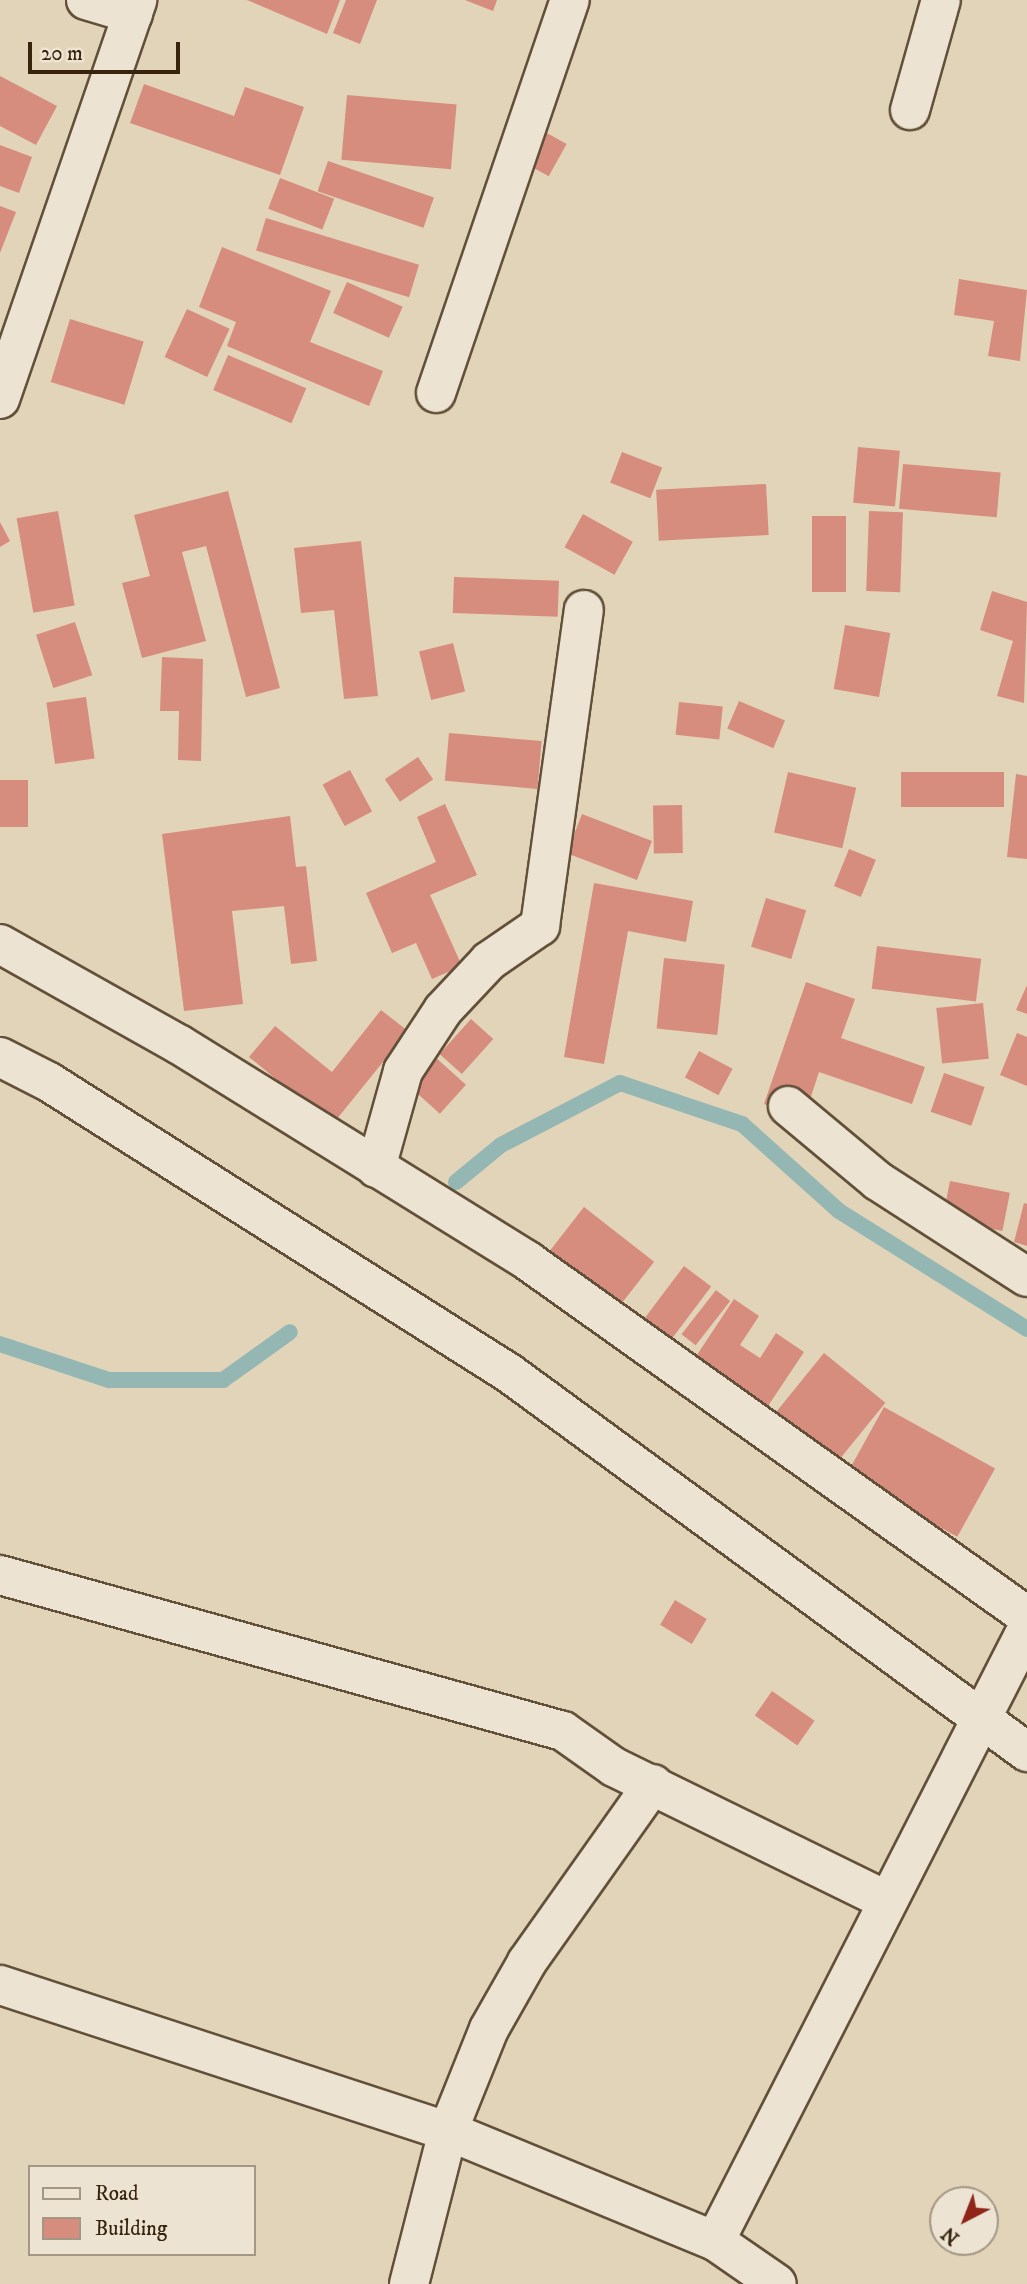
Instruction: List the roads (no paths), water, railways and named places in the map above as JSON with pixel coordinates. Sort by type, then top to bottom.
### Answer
[{"type":"street","points":[[0,399],[135,7],[86,0]]},
{"type":"street","points":[[436,393],[570,0]]},
{"type":"street","points":[[909,110],[941,0]]},
{"type":"street","points":[[376,1168],[403,1071],[443,1010],[489,961],[540,926],[584,610]]},
{"type":"street","points":[[0,944],[180,1045],[528,1261],[1027,1616]]},
{"type":"street","points":[[0,1057],[49,1082],[509,1373],[980,1721],[1027,1752]]},
{"type":"street","points":[[788,1106],[878,1181],[1027,1276]]},
{"type":"street","points":[[0,1575],[563,1731],[614,1768],[653,1784],[887,1901]]},
{"type":"street","points":[[715,2241],[1027,1629]]},
{"type":"street","points":[[409,2284],[448,2131],[489,2029],[527,1962],[653,1784]]},
{"type":"street","points":[[0,1985],[448,2131],[715,2241],[777,2284]]},
{"type":"waterway","points":[[456,1182],[501,1145],[620,1083],[742,1124],[839,1211],[1027,1329]]},
{"type":"waterway","points":[[0,1344],[109,1380],[223,1380],[290,1332]]}]
